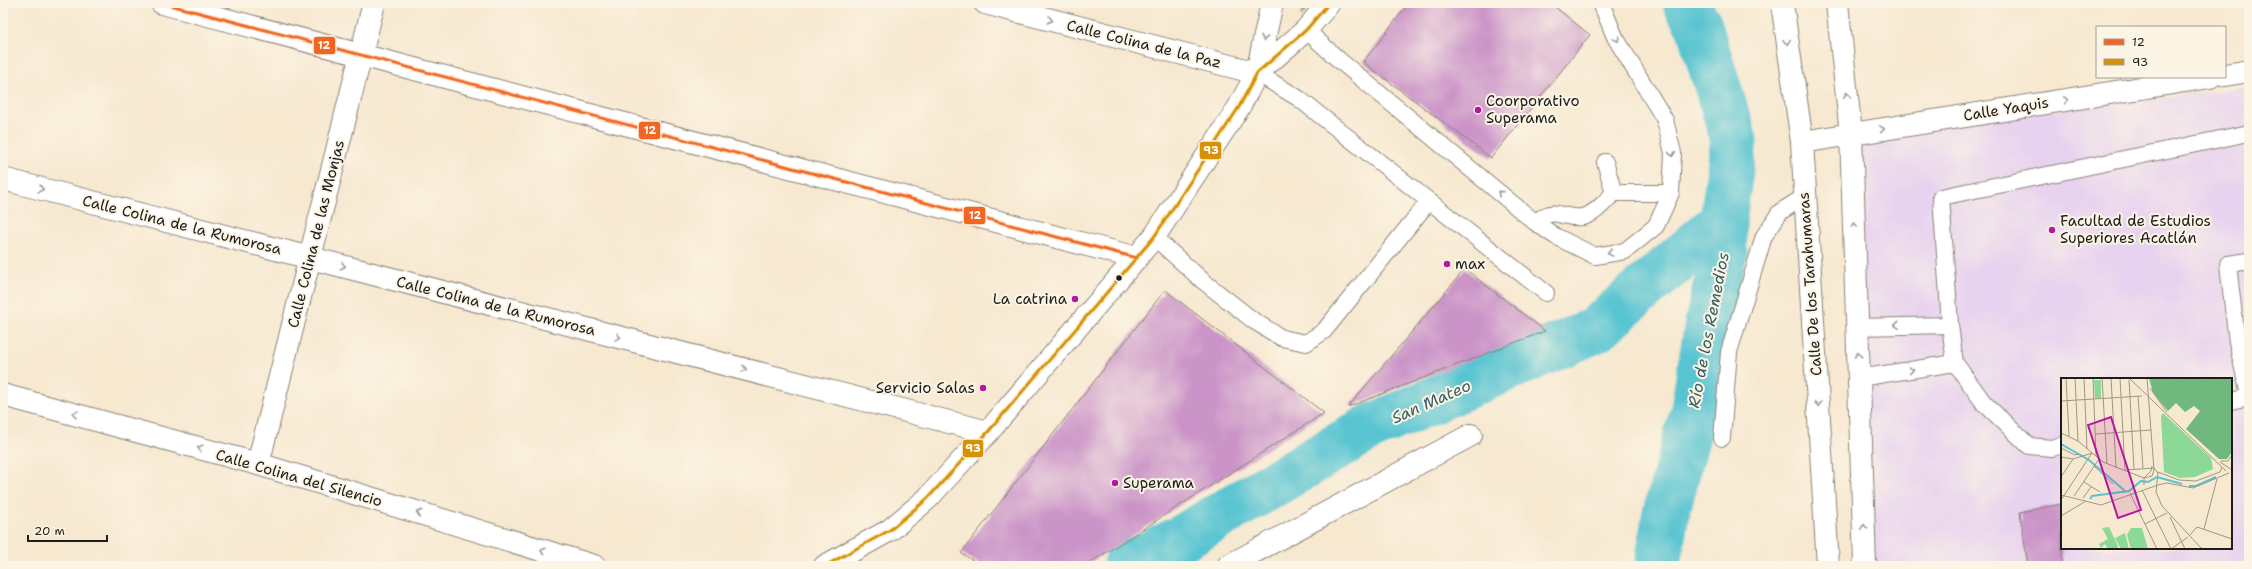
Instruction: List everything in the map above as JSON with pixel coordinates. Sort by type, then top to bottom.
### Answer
[{"type":"street","points":[[162,3],[1137,258]]},
{"type":"street","name":"Calle Colina de las Monjas","points":[[258,464],[374,3]]},
{"type":"street","name":"Calle Colina de la Paz","points":[[985,3],[1256,73]]},
{"type":"street","points":[[825,566],[890,530],[927,499],[988,432],[1137,258],[1154,236],[1239,107],[1256,73],[1272,3]]},
{"type":"street","points":[[1256,73],[1306,30],[1329,3]]},
{"type":"street","name":"Calle De los Tarahumaras","points":[[1782,3],[1802,142],[1804,197],[1828,566]]},
{"type":"street","points":[[1836,3],[1851,134],[1866,566]]},
{"type":"street","points":[[2226,75],[2249,71]]},
{"type":"street","name":"Calle Yaquis","points":[[1802,142],[2204,78]]},
{"type":"street","name":"Calle Colina de la Rumorosa","points":[[3,179],[988,432]]},
{"type":"street","name":"Calle Colina del Silencio","points":[[3,394],[258,464],[594,566]]},
{"type":"street","points":[[1228,566],[1471,435]]},
{"type":"lane","points":[[1306,30],[1339,60],[1536,223],[1555,236],[1595,256],[1625,251],[1656,226],[1671,193],[1673,153],[1665,120],[1615,37],[1601,3]]},
{"type":"lane","points":[[1256,73],[1298,98],[1546,292]]},
{"type":"lane","points":[[2061,445],[2052,448],[2029,446],[1984,403],[1955,363],[1950,325],[1941,198],[2249,133]]},
{"type":"lane","points":[[1605,162],[1614,192]]},
{"type":"lane","points":[[1536,223],[1544,214],[1551,213],[1563,216],[1582,217],[1595,211],[1614,192],[1671,193]]},
{"type":"lane","points":[[1722,438],[1728,352],[1764,236],[1780,212],[1804,197]]},
{"type":"lane","points":[[1154,236],[1203,281],[1254,321],[1282,338],[1306,342],[1324,332],[1429,201]]},
{"type":"lane","points":[[2232,401],[2249,396],[2237,342],[2228,264],[2249,261]]},
{"type":"lane","points":[[1857,327],[1950,325]]},
{"type":"lane","points":[[1859,378],[1955,363]]},
{"type":"shaded area","name":"Facultad de Estudios Superiores Acatlán","points":[[2249,87],[2249,566],[1865,566],[1851,134]]},
{"type":"green space","points":[[1304,3],[1313,3],[1301,17]]},
{"type":"building","name":"Coorporativo Superama","points":[[1409,3],[1550,3],[1590,35],[1491,158],[1363,62]]},
{"type":"building","points":[[1465,269],[1545,331],[1348,407]]},
{"type":"building","name":"Superama","points":[[1165,290],[1324,413],[1085,566],[982,566],[961,553]]},
{"type":"building","points":[[2061,504],[2062,566],[2028,566],[2020,512]]},
{"type":"waterway","name":"Río de los Remedios","points":[[1658,566],[1665,517],[1694,409],[1708,323],[1724,252],[1723,221],[1734,140],[1699,26],[1686,3]]},
{"type":"waterway","name":"San Mateo","points":[[1126,566],[1180,539],[1369,428],[1595,330],[1723,221]]},
{"type":"transit line","name":"12","points":[[162,3],[1137,258]]},
{"type":"transit line","name":"93","points":[[825,566],[890,530],[927,499],[988,432],[1154,237],[1239,107],[1257,73],[1306,30],[1329,3]]},
{"type":"place","name":"Coorporativo Superama","points":[[1478,110]]},
{"type":"place","name":"Facultad de Estudios Superiores Acatlán","points":[[2052,230]]},
{"type":"place","name":"max","points":[[1447,264]]},
{"type":"place","name":"La catrina","points":[[1075,299]]},
{"type":"place","name":"Servicio Salas","points":[[983,388]]},
{"type":"place","name":"Superama","points":[[1115,483]]}]
